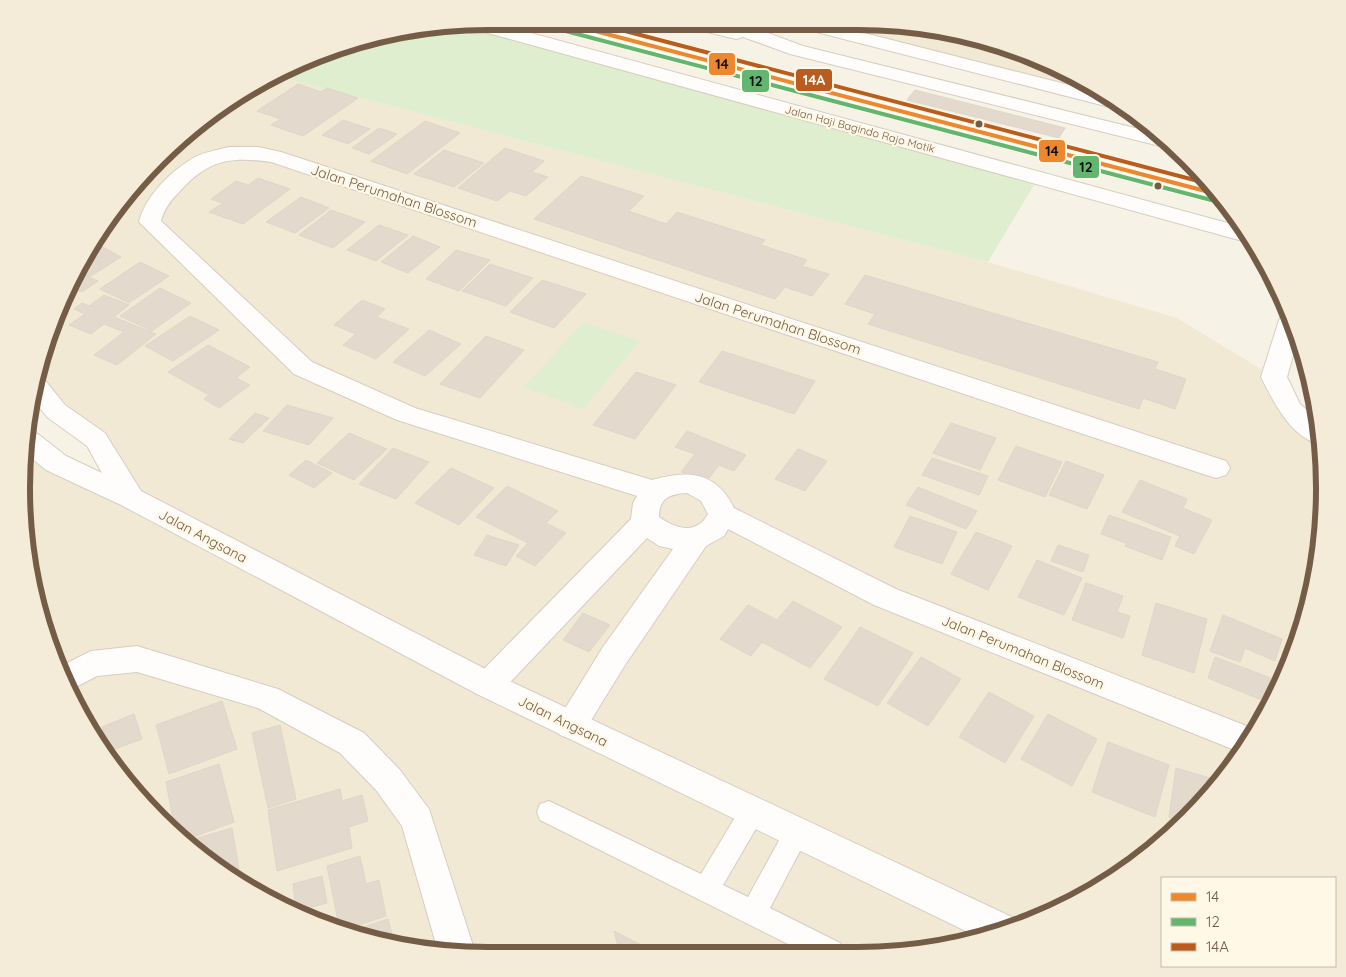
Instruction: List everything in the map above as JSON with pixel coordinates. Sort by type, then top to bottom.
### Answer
[{"type":"street","name":"Jalan Haji Bagindo Rajo Motik","points":[[498,30],[1238,233]]},
{"type":"street","name":"Jalan Haji Bagindo Rajo Motik","points":[[590,30],[1206,191]]},
{"type":"street","points":[[719,30],[1153,138]]},
{"type":"street","points":[[742,30],[796,50]]},
{"type":"street","points":[[828,30],[1099,99]]},
{"type":"street","name":"Jalan Perumahan Blossom","points":[[654,491],[406,414],[303,368],[150,222],[152,210],[183,173],[200,163],[223,154],[244,151],[274,156],[1216,468]]},
{"type":"street","points":[[1288,330],[1274,377],[1290,410],[1312,429]]},
{"type":"street","points":[[41,393],[56,411],[96,440],[131,498]]},
{"type":"street","name":"Jalan Angsana","points":[[33,444],[56,463],[131,498],[488,685],[993,926]]},
{"type":"street","points":[[488,685],[645,522],[644,507],[654,491],[670,484],[689,483],[706,489],[718,500],[722,514],[714,529],[696,538],[669,538],[645,522]]},
{"type":"street","name":"Jalan Perumahan Blossom","points":[[722,514],[885,597],[1242,738]]},
{"type":"street","points":[[571,725],[614,656],[696,538]]},
{"type":"street","points":[[70,676],[91,664],[137,659],[267,698],[352,743],[388,780],[417,820],[455,946]]},
{"type":"lane","points":[[549,812],[821,947]]},
{"type":"lane","points":[[706,890],[752,812]]},
{"type":"lane","points":[[753,913],[797,832]]},
{"type":"shaded area","points":[[830,30],[887,31],[917,34],[976,46],[1005,54],[1033,65],[1060,77],[1099,99],[964,66]]},
{"type":"shaded area","points":[[284,78],[988,262],[1177,318],[1274,377],[1295,414],[1312,429],[1316,488],[1315,518],[1307,578],[1292,636],[1269,691],[1239,743],[1202,791],[1160,833],[1112,870],[1060,900],[1005,923],[976,931],[947,938],[887,946],[459,946],[399,938],[341,923],[286,900],[259,886],[209,852],[164,813],[125,768],[107,743],[77,691],[54,636],[39,578],[31,518],[30,488],[33,442],[131,498],[96,440],[44,378],[54,341],[65,313],[91,259],[125,209],[164,164],[209,125],[234,107]]},
{"type":"green space","points":[[499,30],[1038,178],[988,262],[284,78],[341,54],[399,39],[459,31]]},
{"type":"green space","points":[[583,322],[640,341],[583,409],[524,387]]},
{"type":"building","points":[[298,84],[321,92],[327,88],[358,98],[303,136],[271,125],[281,119],[257,111]]},
{"type":"building","points":[[915,90],[1065,128],[1059,138],[907,100]]},
{"type":"building","points":[[343,120],[370,129],[348,144],[322,135]]},
{"type":"building","points":[[425,121],[460,133],[407,174],[371,161]]},
{"type":"building","points":[[379,128],[397,134],[369,154],[352,148]]},
{"type":"building","points":[[505,148],[544,161],[532,172],[548,177],[526,196],[510,191],[497,201],[458,188]]},
{"type":"building","points":[[444,150],[484,163],[454,187],[414,174]]},
{"type":"building","points":[[581,176],[644,196],[629,211],[666,224],[677,212],[765,240],[761,245],[807,260],[802,266],[829,274],[812,296],[785,287],[775,299],[534,219]]},
{"type":"building","points":[[258,178],[290,189],[243,224],[209,212],[223,203],[211,199],[236,181],[248,185]]},
{"type":"building","points":[[301,197],[329,208],[295,233],[266,222]]},
{"type":"building","points":[[331,210],[365,222],[333,248],[299,235]]},
{"type":"building","points":[[379,225],[408,235],[376,261],[347,250]]},
{"type":"building","points":[[413,236],[440,247],[408,273],[381,262]]},
{"type":"building","points":[[100,245],[121,257],[89,277],[83,274]]},
{"type":"building","points":[[456,250],[490,260],[459,291],[426,279]]},
{"type":"building","points":[[140,262],[169,276],[129,303],[100,289]]},
{"type":"building","points":[[490,264],[533,278],[506,306],[462,291]]},
{"type":"building","points":[[83,275],[98,281],[82,292],[76,289]]},
{"type":"building","points":[[865,275],[1158,362],[1155,369],[1186,379],[1175,409],[1143,398],[1139,409],[868,324],[875,314],[845,304]]},
{"type":"building","points":[[542,280],[586,294],[554,328],[510,312]]},
{"type":"building","points":[[160,288],[191,303],[152,331],[120,316]]},
{"type":"building","points":[[104,295],[129,305],[114,317],[156,334],[117,365],[94,355],[124,332],[104,324],[91,334],[69,325],[85,314],[74,309],[82,303],[89,306]]},
{"type":"building","points":[[362,300],[385,309],[377,317],[409,329],[376,359],[343,345],[356,334],[334,325]]},
{"type":"building","points":[[190,316],[219,330],[173,361],[145,346]]},
{"type":"building","points":[[429,330],[461,344],[425,376],[393,362]]},
{"type":"building","points":[[486,336],[524,350],[480,398],[440,384]]},
{"type":"building","points":[[208,345],[250,367],[236,378],[250,385],[219,408],[204,399],[209,395],[168,372]]},
{"type":"building","points":[[722,351],[815,381],[794,414],[699,382]]},
{"type":"building","points":[[636,372],[676,385],[635,439],[593,425]]},
{"type":"building","points":[[287,405],[333,418],[309,445],[263,431]]},
{"type":"building","points":[[255,413],[269,418],[243,443],[229,439]]},
{"type":"building","points":[[951,423],[996,438],[980,470],[933,453]]},
{"type":"building","points":[[687,431],[746,455],[734,471],[719,465],[706,482],[681,472],[695,454],[675,447]]},
{"type":"building","points":[[349,433],[387,449],[354,480],[317,463]]},
{"type":"building","points":[[1016,446],[1062,462],[1045,497],[998,480]]},
{"type":"building","points":[[393,448],[429,462],[396,499],[359,484]]},
{"type":"building","points":[[798,449],[827,461],[805,491],[775,479]]},
{"type":"building","points":[[932,458],[988,476],[979,495],[922,475]]},
{"type":"building","points":[[306,460],[332,473],[314,488],[289,475]]},
{"type":"building","points":[[1066,461],[1104,475],[1087,509],[1049,495]]},
{"type":"building","points":[[451,468],[494,488],[459,525],[415,503]]},
{"type":"building","points":[[1140,480],[1187,499],[1183,508],[1212,520],[1194,554],[1175,546],[1180,536],[1122,512]]},
{"type":"building","points":[[507,486],[558,511],[546,523],[566,533],[535,566],[516,556],[528,543],[476,517]]},
{"type":"building","points":[[918,487],[977,511],[966,529],[906,505]]},
{"type":"building","points":[[1109,515],[1171,537],[1162,560],[1125,546],[1126,543],[1101,534]]},
{"type":"building","points":[[910,516],[957,532],[942,564],[894,547]]},
{"type":"building","points":[[976,532],[1012,546],[988,590],[951,574]]},
{"type":"building","points":[[487,535],[519,545],[506,566],[474,555]]},
{"type":"building","points":[[1058,545],[1089,555],[1083,572],[1051,561]]},
{"type":"building","points":[[1037,560],[1082,578],[1064,615],[1018,597]]},
{"type":"building","points":[[1086,583],[1123,596],[1117,612],[1130,616],[1123,638],[1072,620]]},
{"type":"building","points":[[793,601],[842,627],[810,668],[762,642],[751,656],[720,639],[748,605],[777,620]]},
{"type":"building","points":[[1156,603],[1207,619],[1194,673],[1142,655]]},
{"type":"building","points":[[583,613],[610,625],[589,652],[563,640]]},
{"type":"building","points":[[1223,615],[1282,639],[1275,661],[1245,648],[1240,662],[1210,651]]},
{"type":"building","points":[[860,627],[913,653],[878,706],[824,679]]},
{"type":"building","points":[[921,657],[961,679],[928,726],[887,703]]},
{"type":"building","points":[[1215,657],[1274,679],[1264,701],[1208,678]]},
{"type":"building","points":[[989,692],[1034,716],[1005,763],[959,737]]},
{"type":"building","points":[[222,701],[237,749],[169,774],[156,725]]},
{"type":"building","points":[[134,714],[142,739],[112,750],[106,742],[102,727]]},
{"type":"building","points":[[1048,714],[1097,739],[1072,786],[1021,759]]},
{"type":"building","points":[[280,725],[296,799],[268,808],[252,733]]},
{"type":"building","points":[[1108,742],[1169,765],[1155,817],[1092,792]]},
{"type":"building","points":[[219,764],[234,822],[191,838],[173,822],[166,782]]},
{"type":"building","points":[[1176,768],[1212,779],[1176,819],[1169,817]]},
{"type":"building","points":[[340,789],[342,801],[362,795],[368,821],[349,827],[352,848],[277,871],[268,810]]},
{"type":"building","points":[[232,828],[239,869],[234,870],[194,839]]},
{"type":"building","points":[[360,856],[366,884],[379,880],[386,916],[354,927],[338,922],[327,866]]},
{"type":"building","points":[[322,876],[327,903],[305,909],[295,904],[293,884]]},
{"type":"building","points":[[388,919],[393,936],[370,931],[360,928]]},
{"type":"building","points":[[614,931],[645,947],[618,947]]},
{"type":"transit line","name":"12","points":[[562,30],[1214,201]]},
{"type":"transit line","name":"14","points":[[591,30],[1206,191]]},
{"type":"transit line","name":"14A","points":[[621,30],[1197,181]]}]
